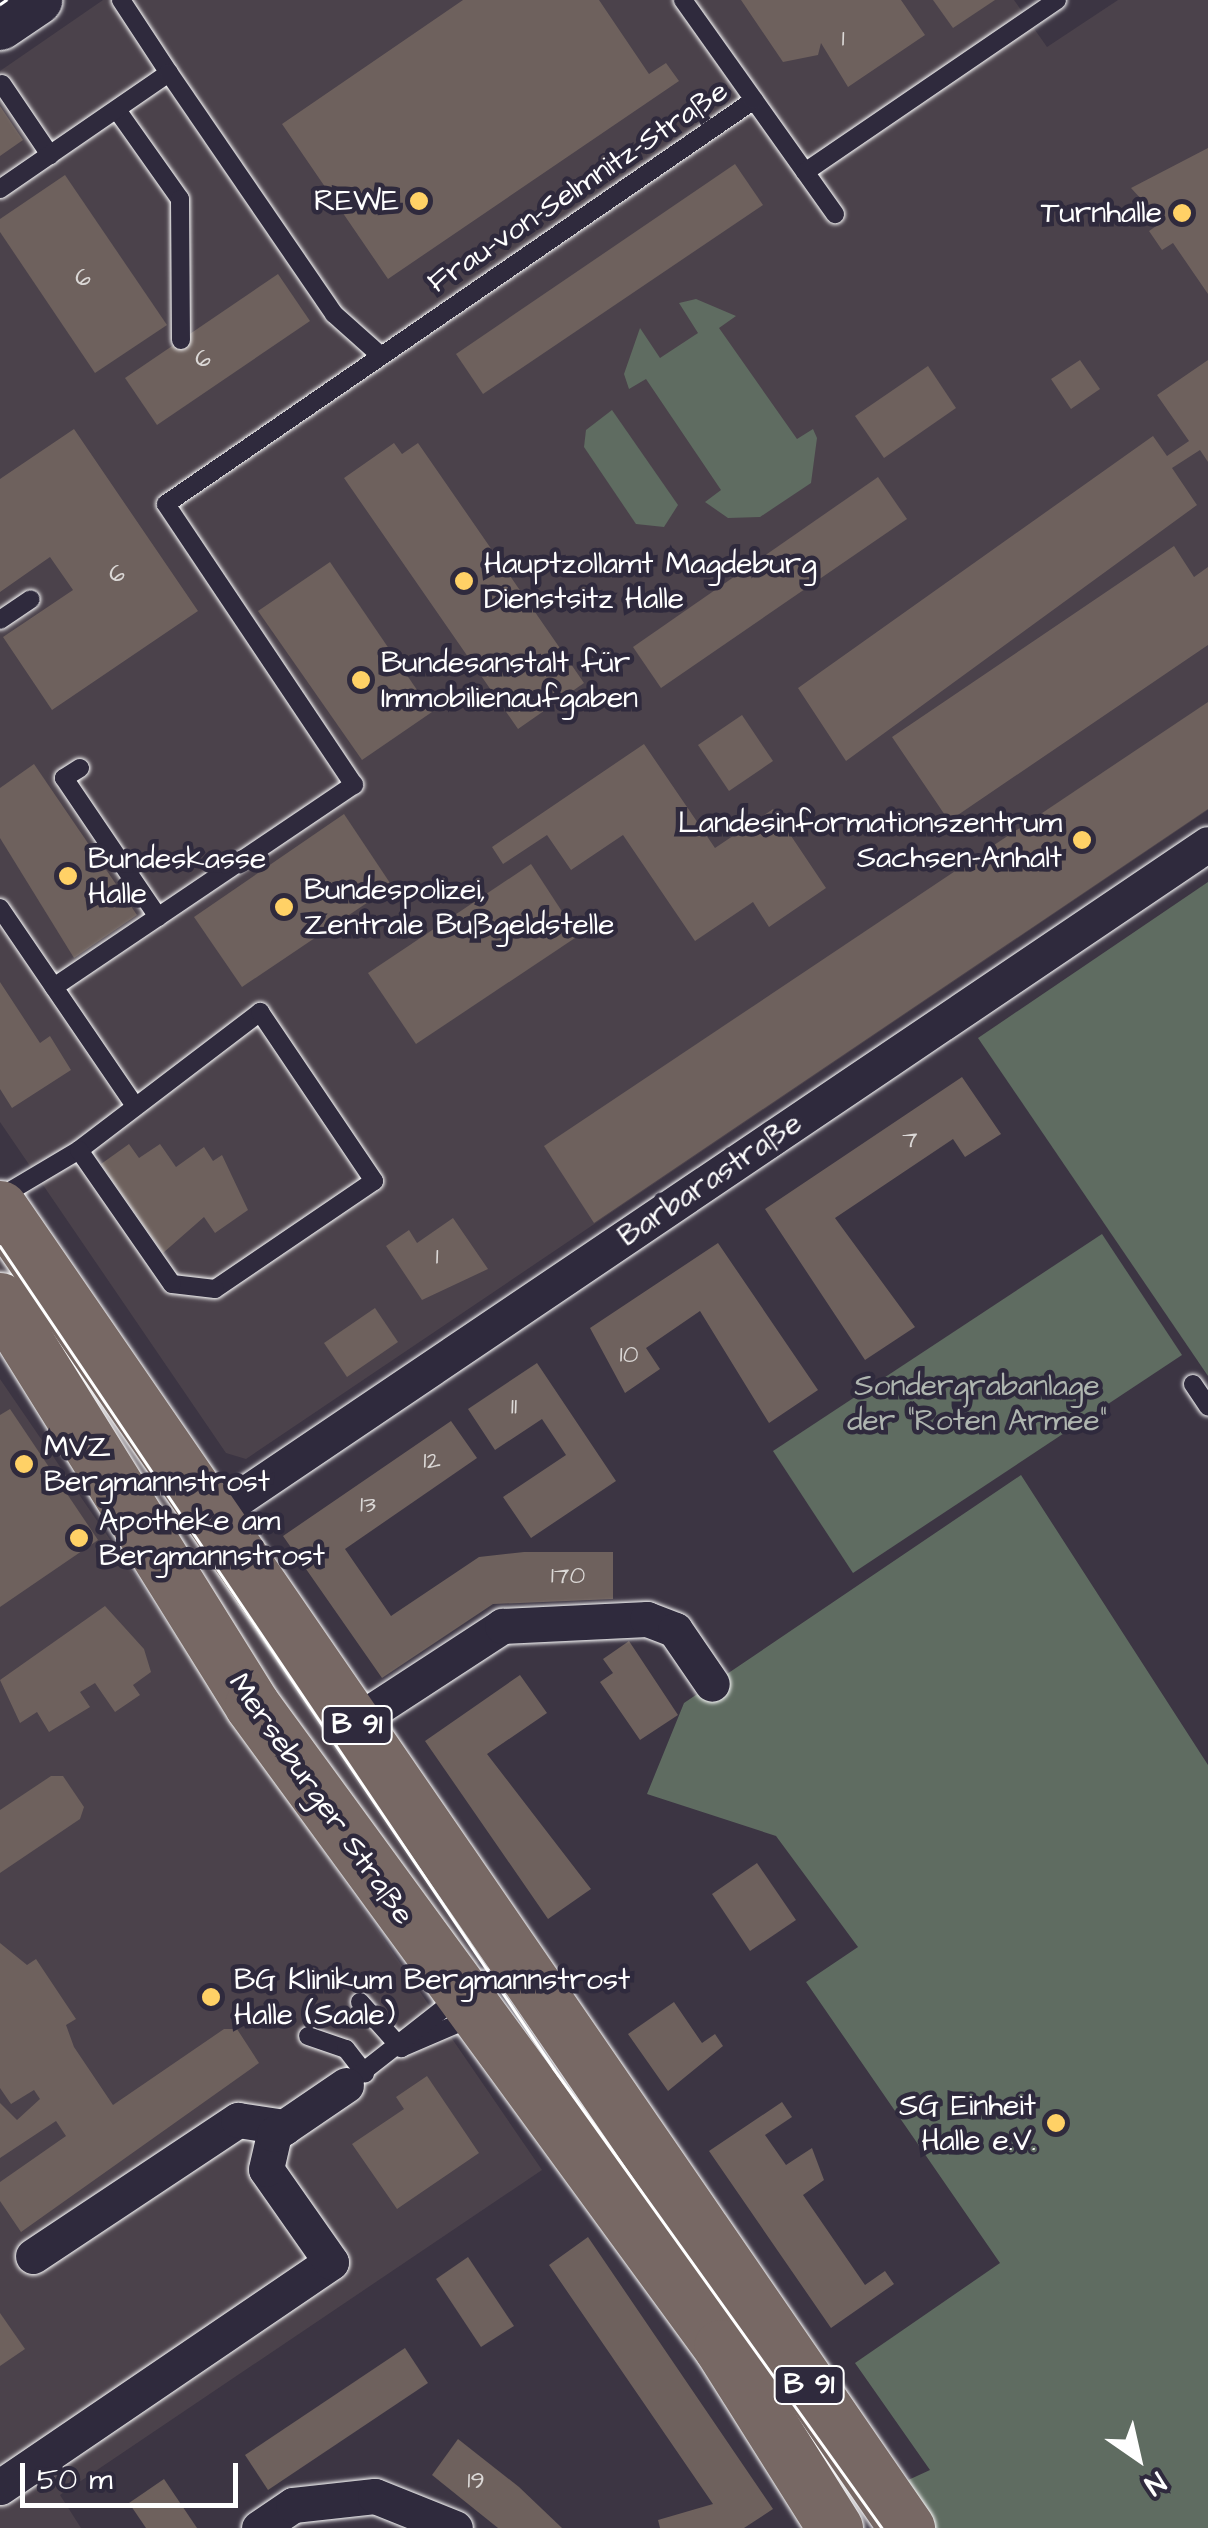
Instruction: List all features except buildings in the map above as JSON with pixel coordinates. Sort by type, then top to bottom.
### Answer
[{"type":"main road","name":"B 91","points":[[0,1208],[355,1722],[534,1995],[907,2528]]},
{"type":"main road","name":"Merseburger Straße","points":[[0,1300],[252,1704],[389,1905],[473,2007],[721,2347],[836,2528]]},
{"type":"street","points":[[0,25],[37,0]]},
{"type":"street","name":"Barbarastraße","points":[[212,1516],[1208,844]]},
{"type":"street","points":[[355,1722],[502,1626],[647,1619],[675,1630],[712,1684]]},
{"type":"street","points":[[0,2487],[331,2262],[266,2169],[284,2128],[356,2079]]},
{"type":"street","points":[[34,2256],[238,2120],[284,2128]]},
{"type":"street","points":[[259,2528],[293,2506],[375,2496],[455,2528]]},
{"type":"lane","points":[[121,0],[334,314],[380,355]]},
{"type":"lane","name":"Frau-von-Selmnitz-Straße","points":[[158,917],[354,785],[166,504],[754,100],[683,0]]},
{"type":"lane","points":[[805,172],[1057,0]]},
{"type":"lane","points":[[0,189],[169,73]]},
{"type":"lane","points":[[2,84],[50,155]]},
{"type":"lane","points":[[754,100],[835,214]]},
{"type":"lane","points":[[117,110],[180,200],[180,340]]},
{"type":"lane","points":[[0,620],[31,599]]},
{"type":"lane","points":[[54,987],[158,917],[64,778],[80,768]]},
{"type":"lane","points":[[0,908],[132,1103]]},
{"type":"lane","points":[[0,1197],[79,1150],[132,1103],[260,1012],[380,1188],[215,1289],[201,1288],[172,1284],[79,1150]]},
{"type":"lane","points":[[1193,1384],[1208,1406]]},
{"type":"lane","points":[[308,2036],[346,2049],[356,2079],[401,2048],[463,2019],[498,1974],[534,1995]]},
{"type":"lane","points":[[360,2002],[401,2048]]},
{"type":"lane","points":[[401,2048],[410,2028],[473,2007]]},
{"type":"shaded area","points":[[103,0],[1014,0],[1047,47],[1118,0],[1208,0],[1208,810],[246,1459],[226,1453],[0,1122],[0,71]]},
{"type":"shaded area","points":[[0,1232],[493,1953],[467,1970],[410,1911],[0,1276]]},
{"type":"shaded area","name":"BG Klinikum Bergmannstrost Halle (Saale)","points":[[0,1379],[542,2170],[60,2495],[81,2528],[0,2528]]},
{"type":"green space","points":[[696,299],[736,316],[719,328],[797,439],[813,429],[817,438],[811,483],[760,517],[728,518],[705,502],[721,490],[646,379],[629,389],[624,374],[640,328],[660,358],[698,333],[679,303]]},
{"type":"green space","points":[[612,410],[678,505],[664,527],[636,524],[584,447],[586,430]]},
{"type":"green space","points":[[1208,882],[1208,1376],[978,1038]]},
{"type":"green space","name":"Sondergrabanlage der \"Roten Armee\"","points":[[1102,1234],[1182,1355],[853,1573],[773,1451]]},
{"type":"green space","name":"SG Einheit Halle e.V.","points":[[1021,1475],[1208,1765],[1208,2528],[922,2528],[893,2487],[930,2470],[855,2363],[1000,2263],[806,1982],[858,1947],[776,1836],[647,1794],[684,1703]]},
{"type":"tram line","points":[[0,4],[6,0]]},
{"type":"tram line","points":[[0,1246],[554,2069],[882,2528]]},
{"type":"place","name":"REWE","points":[[419,201]]},
{"type":"place","name":"Turnhalle","points":[[1182,213]]},
{"type":"place","name":"Hauptzollamt Magdeburg Dienstsitz Halle","points":[[464,581]]},
{"type":"place","name":"Bundesanstalt für Immobilienaufgaben","points":[[361,680]]},
{"type":"place","name":"Landesinformationszentrum Sachsen-Anhalt","points":[[1082,840]]},
{"type":"place","name":"Bundeskasse Halle","points":[[68,876]]},
{"type":"place","name":"Bundespolizei, Zentrale Bußgeldstelle","points":[[284,907]]},
{"type":"place","name":"MVZ Bergmannstrost","points":[[24,1464]]},
{"type":"place","name":"Apotheke am Bergmannstrost","points":[[79,1538]]},
{"type":"place","name":"BG Klinikum Bergmannstrost Halle (Saale)","points":[[211,1997]]},
{"type":"place","name":"SG Einheit Halle e.V.","points":[[1056,2123]]}]
